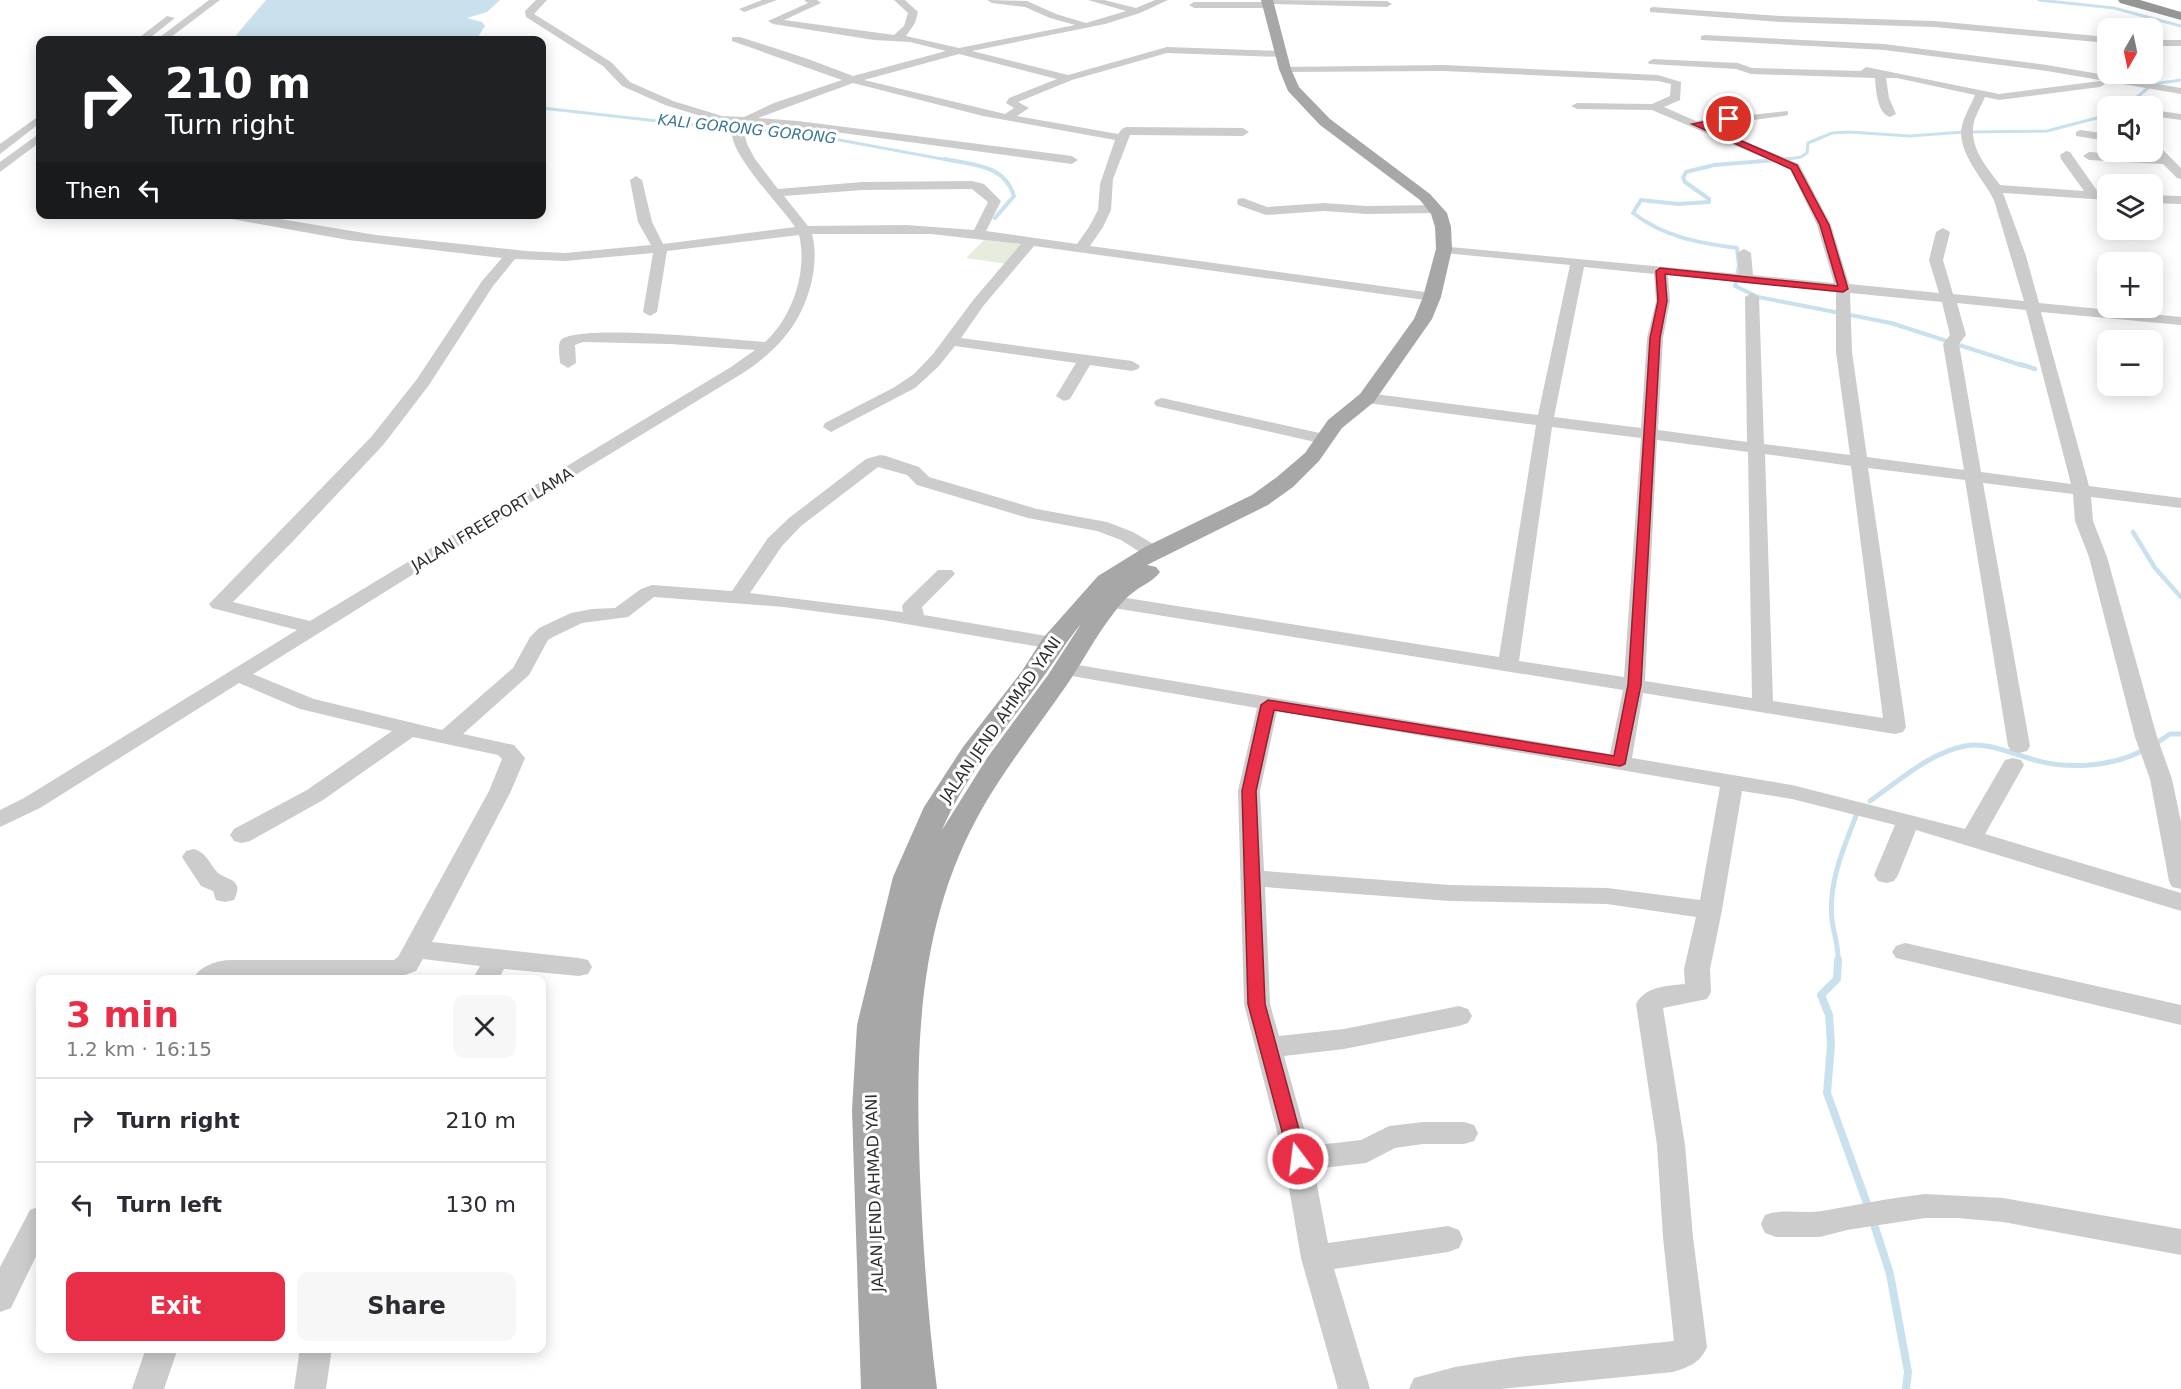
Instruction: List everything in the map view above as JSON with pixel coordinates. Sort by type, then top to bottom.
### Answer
[{"type":"highway","points":[[2125,0],[2181,14]]},
{"type":"highway","points":[[2137,0],[2181,14]]},
{"type":"main road","points":[[1269,5],[1293,88],[1325,122],[1404,181],[1435,209],[1443,227],[1444,249],[1432,297],[1423,319],[1362,402]]},
{"type":"main road","name":"JALAN JEND AHMAD YANI","points":[[881,1389],[885,1110],[906,1010],[918,931],[948,845],[997,760],[1066,669],[1102,600],[1106,581],[1153,552],[1260,500],[1285,482],[1312,457],[1335,424],[1362,402]]},
{"type":"main road","name":"JALAN JEND AHMAD YANI","points":[[917,1389],[905,1256],[873,1024],[908,877],[938,807],[972,753],[1033,674],[1052,643],[1102,600],[1125,588],[1157,566],[1278,506],[1307,484],[1329,461],[1353,427],[1362,402]]},
{"type":"street","points":[[166,36],[215,0]]},
{"type":"street","points":[[542,0],[530,11],[529,15],[607,64],[626,84],[669,103],[721,119],[741,125],[812,125],[1072,160]]},
{"type":"street","points":[[744,9],[772,0]]},
{"type":"street","points":[[809,0],[816,3],[773,21],[831,31],[897,38],[1068,78]]},
{"type":"street","points":[[897,38],[907,30],[914,16],[913,12],[899,0]]},
{"type":"street","points":[[992,0],[1027,4],[1053,16],[1088,25]]},
{"type":"street","points":[[1093,0],[1161,15]]},
{"type":"street","points":[[741,125],[786,103],[852,80],[958,51],[1088,25],[1138,11],[1163,0]]},
{"type":"street","points":[[1194,5],[1386,5]]},
{"type":"street","points":[[1214,14],[1269,5]]},
{"type":"street","points":[[1653,10],[1813,15],[2027,28],[2097,38]]},
{"type":"street","points":[[146,36],[176,14]]},
{"type":"street","points":[[1705,38],[1861,44],[2097,76]]},
{"type":"street","points":[[736,39],[804,61],[852,80],[1007,117],[1121,138]]},
{"type":"street","points":[[2163,43],[2181,43]]},
{"type":"street","points":[[1007,117],[1023,108],[1012,103],[1013,100],[1068,78],[1167,50],[1284,61],[1658,78],[1676,82],[1676,98],[1654,106],[1578,106]]},
{"type":"street","points":[[1653,62],[1738,66],[1751,70],[1880,74]]},
{"type":"street","points":[[1806,62],[1844,65],[2004,97],[2102,84]]},
{"type":"street","points":[[1751,70],[1762,83]]},
{"type":"street","points":[[1880,74],[1883,98],[1890,114]]},
{"type":"street","points":[[2141,84],[2181,91]]},
{"type":"street","points":[[1981,93],[1968,131],[1974,158],[1995,189],[2019,256],[2030,306],[2080,488],[2084,521],[2098,557],[2161,779],[2181,881]]},
{"type":"street","points":[[1102,600],[1895,727],[1844,352],[1843,289],[1824,225],[1795,167],[1654,106]]},
{"type":"street","points":[[1681,117],[1728,109]]},
{"type":"street","points":[[1696,124],[1784,113]]},
{"type":"street","points":[[2163,115],[2181,117]]},
{"type":"street","points":[[0,150],[36,121]]},
{"type":"street","name":"JALAN FREEPORT LAMA","points":[[0,819],[89,768],[450,543],[737,370],[782,336],[791,323],[801,298],[809,251],[803,230],[753,165],[737,140],[741,125]]},
{"type":"street","points":[[1081,249],[1096,228],[1102,214],[1106,201],[1106,182],[1121,138],[1126,131],[1243,132]]},
{"type":"street","points":[[2080,134],[2097,136]]},
{"type":"street","points":[[0,168],[36,140]]},
{"type":"street","points":[[2066,155],[2094,195]]},
{"type":"street","points":[[2089,156],[2168,161]]},
{"type":"street","points":[[2163,157],[2181,175]]},
{"type":"street","points":[[636,180],[645,222],[660,250],[650,312]]},
{"type":"street","points":[[775,193],[862,186],[976,186],[993,197],[995,201],[982,234]]},
{"type":"street","points":[[1995,189],[2097,195]]},
{"type":"street","points":[[2163,199],[2181,200]]},
{"type":"street","points":[[1243,202],[1266,211],[1317,207],[1366,210],[1435,209]]},
{"type":"street","points":[[250,219],[353,237],[539,257],[660,250],[803,230],[922,229],[982,234],[1432,297]]},
{"type":"street","points":[[1943,232],[1936,252],[1936,272],[1947,298],[1954,340],[2016,756],[1971,838]]},
{"type":"street","points":[[831,427],[848,415],[882,401],[914,382],[953,341],[963,323],[1031,241]]},
{"type":"street","points":[[1444,249],[1660,271],[1743,284],[1843,289],[2181,321]]},
{"type":"street","points":[[1744,253],[1743,284],[1755,448],[1763,706]]},
{"type":"street","points":[[314,628],[221,606],[220,602],[289,535],[378,440],[423,382],[487,284],[517,255]]},
{"type":"street","points":[[1508,665],[1545,421],[1578,262]]},
{"type":"street","points":[[1620,761],[1635,685],[1655,338],[1663,301],[1660,271]]},
{"type":"street","points":[[568,363],[567,342],[581,337],[670,339],[768,347]]},
{"type":"street","points":[[953,341],[1132,366]]},
{"type":"street","points":[[1064,396],[1085,360]]},
{"type":"street","points":[[1362,402],[1545,421],[2080,488],[2181,503]]},
{"type":"street","points":[[1162,403],[1324,439]]},
{"type":"street","points":[[737,598],[775,542],[795,522],[872,463],[880,460],[913,471],[923,481],[1034,513],[1101,526],[1127,536],[1153,552]]},
{"type":"street","points":[[915,619],[912,606],[945,574]]},
{"type":"street","points":[[446,738],[522,671],[540,637],[566,620],[590,615],[621,613],[644,594],[652,591],[737,598],[915,619],[1052,643]]},
{"type":"street","points":[[1066,669],[1268,705],[1620,761],[1850,805],[1971,838],[2181,902]]},
{"type":"street","points":[[212,975],[220,970],[229,969],[397,969],[407,964],[500,790],[514,758],[506,750],[446,738],[307,704],[237,675]]},
{"type":"street","points":[[1268,705],[1249,791],[1257,1004],[1298,1159],[1316,1258],[1353,1389]]},
{"type":"street","points":[[242,835],[315,795],[410,729]]},
{"type":"street","points":[[1425,1389],[1456,1381],[1544,1369],[1673,1357],[1683,1354],[1691,1347],[1678,1237],[1671,1145],[1649,1004],[1659,997],[1698,992],[1697,969],[1710,910],[1732,781]]},
{"type":"street","points":[[1886,875],[1908,820]]},
{"type":"street","points":[[194,857],[210,879],[225,887],[225,894]]},
{"type":"street","points":[[1253,878],[1450,893],[1607,896],[1710,910]]},
{"type":"street","points":[[416,949],[491,970],[579,967]]},
{"type":"street","points":[[1905,952],[2181,1015]]},
{"type":"street","points":[[1269,1048],[1344,1039],[1459,1016]]},
{"type":"street","points":[[1298,1159],[1366,1151],[1389,1137],[1423,1133],[1464,1133]]},
{"type":"street","points":[[1776,1224],[1820,1224],[1847,1217],[1925,1206],[1957,1206],[2003,1210],[2181,1242]]},
{"type":"street","points":[[0,1298],[36,1227]]},
{"type":"street","points":[[1316,1258],[1448,1239]]},
{"type":"street","points":[[148,1389],[160,1353]]},
{"type":"street","points":[[310,1389],[315,1353]]},
{"type":"green space","points":[[984,240],[1021,244],[1007,264],[966,258]]},
{"type":"water","points":[[266,0],[500,0],[487,12],[467,18],[482,22],[485,26],[479,36],[235,36]]},
{"type":"waterway","points":[[2039,0],[2114,8],[2181,26]]},
{"type":"waterway","points":[[2138,96],[2153,84],[2181,80]]},
{"type":"waterway","name":"KALI GORONG GORONG","points":[[546,108],[684,124],[807,134],[953,161]]},
{"type":"waterway","points":[[1788,159],[1801,157],[1807,153],[1808,143],[1832,133],[1910,136],[1964,132],[2047,131],[2097,118]]},
{"type":"waterway","name":"KALI GORONG GORONG","points":[[945,159],[986,168],[995,172],[1009,185],[1014,196],[995,218]]},
{"type":"waterway","points":[[1775,161],[1788,159]]},
{"type":"waterway","points":[[1788,159],[1714,165],[1686,172],[1683,178],[1685,182],[1709,199],[1709,202],[1678,204],[1641,200],[1633,213],[1657,228],[1682,238],[1737,248],[1739,266],[1735,286],[1758,297],[1891,323],[2024,366]]},
{"type":"waterway","points":[[2020,364],[2035,369]]},
{"type":"waterway","points":[[2133,532],[2155,568],[2181,597]]},
{"type":"waterway","points":[[2155,744],[2170,734],[2181,734]]},
{"type":"waterway","points":[[1870,801],[1927,761],[1965,746],[1989,746],[2042,762],[2072,765],[2102,764],[2144,750]]},
{"type":"waterway","points":[[1838,961],[1832,920],[1832,893],[1846,841],[1856,816]]},
{"type":"waterway","points":[[1838,961],[1837,979],[1821,995],[1829,1015],[1831,1045],[1827,1093],[1869,1209]]},
{"type":"waterway","points":[[1873,1221],[1890,1274],[1908,1372],[1906,1389]]},
{"type":"route","points":[[1298,1159],[1257,1004],[1249,791],[1268,705],[1620,761],[1635,685],[1655,338],[1663,301],[1660,271],[1843,289],[1824,225],[1795,167],[1696,124],[1729,119]]}]
